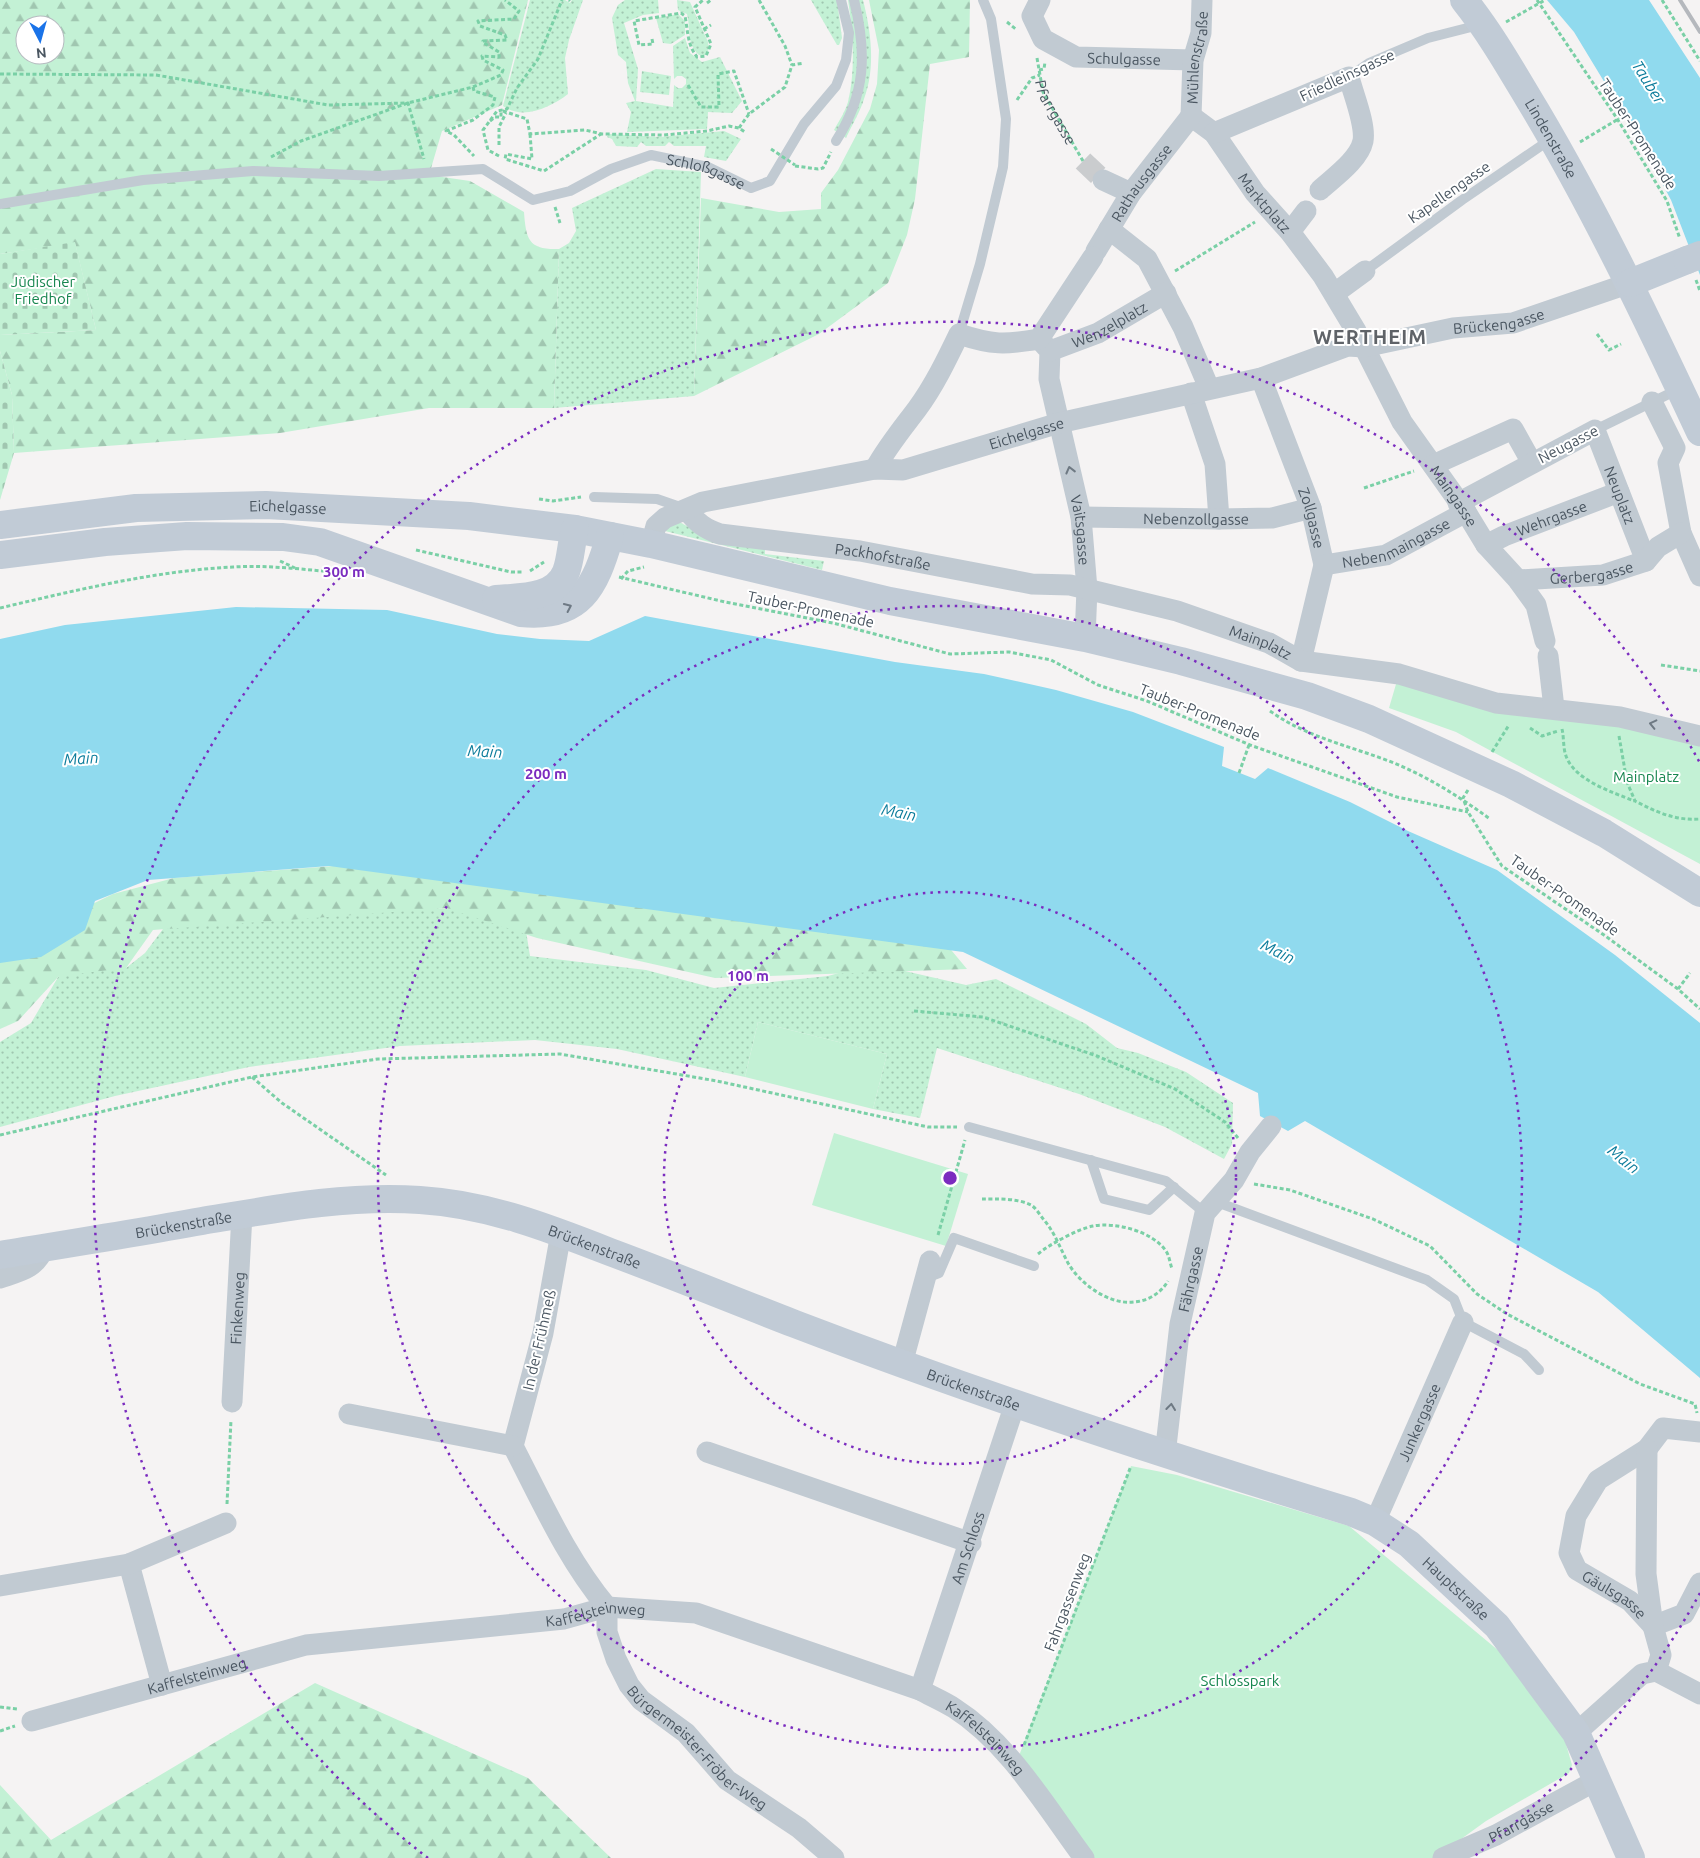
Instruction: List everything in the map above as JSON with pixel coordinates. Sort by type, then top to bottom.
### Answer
[{"type":"street","name":"Schulgasse","points":[[1040,0],[1032,16],[1043,39],[1076,57],[1193,60]]},
{"type":"street","name":"Mühlenstraße","points":[[1191,116],[1193,60],[1201,33],[1202,0]]},
{"type":"street","name":"Lindenstraße","points":[[1464,0],[1493,26],[1630,283],[1700,432]]},
{"type":"street","name":"Friedleinsgasse","points":[[1214,133],[1349,76]]},
{"type":"street","points":[[1320,190],[1352,159],[1362,142],[1363,129],[1349,76]]},
{"type":"street","name":"Marktplatz","points":[[1191,116],[1214,133],[1255,193],[1290,232],[1334,294],[1364,347]]},
{"type":"street","name":"Rathausgasse","points":[[1045,345],[1131,193],[1191,116]]},
{"type":"street","points":[[1103,180],[1131,193]]},
{"type":"street","points":[[1290,232],[1306,211]]},
{"type":"street","points":[[1109,229],[1147,259],[1163,286],[1200,390],[1215,464],[1219,520]]},
{"type":"street","points":[[1630,283],[1691,260]]},
{"type":"street","points":[[1334,294],[1365,271]]},
{"type":"street","name":"Brückengasse","points":[[1364,347],[1453,328],[1513,323],[1630,283]]},
{"type":"street","name":"Wenzelplatz","points":[[1045,345],[1098,333],[1163,286]]},
{"type":"street","points":[[875,469],[892,439],[918,408],[945,364],[959,334],[988,344],[1045,345],[1059,424]]},
{"type":"street","name":"Eichelgasse","points":[[651,544],[656,526],[665,518],[703,502],[875,469],[903,470],[1059,424],[1200,390],[1261,378],[1348,346],[1364,347]]},
{"type":"street","name":"Maingasse","points":[[1364,347],[1402,422],[1462,507],[1486,545],[1518,580],[1536,605],[1547,649],[1554,708]]},
{"type":"street","name":"Zollgasse","points":[[1261,378],[1311,508],[1324,565],[1301,661]]},
{"type":"street","points":[[1652,402],[1675,448],[1668,463],[1682,532],[1700,576]]},
{"type":"street","name":"Vaitsgasse","points":[[1059,424],[1081,517],[1088,589],[1085,638]]},
{"type":"street","points":[[1433,465],[1513,429],[1532,463]]},
{"type":"street","name":"Neugasse","points":[[1462,507],[1532,463],[1595,430]]},
{"type":"street","name":"Neuplatz","points":[[1595,430],[1646,561]]},
{"type":"street","name":"Wehrgasse","points":[[1486,545],[1619,492]]},
{"type":"street","name":"Eichelgasse","points":[[0,525],[136,508],[266,505],[469,516],[575,529],[651,544],[890,601],[1085,638],[1181,661],[1307,696],[1369,719],[1511,784],[1604,833],[1700,893]]},
{"type":"street","name":"Nebenmaingasse","points":[[1324,565],[1386,555],[1462,507]]},
{"type":"street","name":"Nebenzollgasse","points":[[1081,517],[1219,520],[1272,518],[1311,508]]},
{"type":"street","name":"Packhofstraße","points":[[687,510],[706,529],[720,534],[819,545],[1032,584],[1070,585],[1088,589]]},
{"type":"street","points":[[485,600],[541,594],[552,589],[566,573],[575,529]]},
{"type":"street","name":"Gerbergasse","points":[[1518,580],[1603,575],[1646,561],[1658,546],[1682,532]]},
{"type":"street","points":[[0,555],[105,542],[187,536],[245,536],[320,542],[521,613],[537,615],[552,613],[568,607],[584,596],[594,582],[610,536]]},
{"type":"street","name":"Mainplatz","points":[[1088,589],[1177,611],[1269,643],[1301,661],[1399,674],[1496,703],[1615,716],[1700,736]]},
{"type":"street","points":[[1209,1207],[1234,1180],[1250,1152],[1271,1126]]},
{"type":"street","name":"Brückenstraße","points":[[0,1255],[242,1214],[337,1202],[376,1199],[424,1200],[487,1210],[561,1233],[902,1364],[1165,1455]]},
{"type":"street","name":"Fährgasse","points":[[1165,1455],[1180,1324],[1209,1207]]},
{"type":"street","name":"Finkenweg","points":[[232,1402],[242,1214]]},
{"type":"street","name":"In der Frühmeß","points":[[513,1446],[543,1333],[561,1233]]},
{"type":"street","points":[[0,1278],[23,1271],[39,1261],[44,1248]]},
{"type":"street","points":[[902,1364],[928,1269]]},
{"type":"street","name":"Junkergasse","points":[[1376,1522],[1463,1322]]},
{"type":"street","name":"Am Schloss","points":[[920,1690],[1016,1404]]},
{"type":"street","points":[[349,1414],[513,1446],[570,1556],[586,1581],[607,1607]]},
{"type":"street","name":"Gäulsgasse","points":[[1653,1626],[1630,1600],[1577,1570],[1569,1553],[1576,1516],[1598,1480],[1647,1449],[1663,1428],[1699,1425]]},
{"type":"street","name":"Gäulsgasse","points":[[1647,1449],[1646,1574],[1653,1626],[1661,1655],[1656,1671]]},
{"type":"street","points":[[707,1452],[971,1542]]},
{"type":"street","name":"Hauptstraße","points":[[1165,1455],[1351,1512],[1376,1522],[1391,1530],[1432,1562],[1497,1626],[1576,1733],[1631,1858]]},
{"type":"street","points":[[0,1586],[129,1564],[226,1523]]},
{"type":"street","points":[[129,1564],[162,1685]]},
{"type":"street","points":[[1653,1626],[1684,1614],[1700,1583]]},
{"type":"street","name":"Kaffelsteinweg","points":[[32,1721],[306,1645],[564,1618],[607,1607],[696,1613],[920,1690],[954,1708],[990,1738],[1015,1766],[1084,1858]]},
{"type":"street","name":"Bürgermeister-Fröber-Weg","points":[[607,1607],[605,1619],[607,1632],[616,1659],[629,1685],[640,1700],[686,1733],[727,1780],[799,1828],[834,1858]]},
{"type":"street","points":[[1576,1733],[1642,1674],[1656,1671],[1700,1694]]},
{"type":"street","name":"Pfarrgasse","points":[[1443,1858],[1496,1835],[1597,1780]]},
{"type":"lane","name":"Schloßgasse","points":[[483,169],[533,200],[570,191],[611,170],[651,155],[708,167],[751,188],[770,181],[804,124],[836,86],[846,60],[848,33],[841,0]]},
{"type":"lane","points":[[836,141],[858,96],[863,60],[860,24],[854,0]]},
{"type":"lane","points":[[959,334],[980,264],[1003,167],[1006,119],[991,18],[983,0]]},
{"type":"lane","name":"Friedleinsgasse","points":[[1349,76],[1369,63],[1428,38],[1493,26]]},
{"type":"lane","name":"Kapellengasse","points":[[1365,271],[1462,200],[1552,139]]},
{"type":"lane","points":[[0,204],[143,180],[254,171],[379,176],[483,169]]},
{"type":"lane","name":"Neugasse","points":[[1595,430],[1680,389]]},
{"type":"lane","points":[[594,497],[657,499],[687,510]]},
{"type":"lane","points":[[969,1127],[1166,1181],[1209,1207],[1427,1280],[1454,1299],[1463,1322],[1524,1354],[1539,1370]]},
{"type":"lane","points":[[1091,1160],[1104,1199],[1150,1210],[1174,1187]]},
{"type":"lane","points":[[928,1269],[939,1273],[954,1238],[1030,1265]]},
{"type":"path","points":[[254,171],[266,159],[302,141],[408,103],[473,87],[501,75],[503,70],[483,60],[482,56],[499,56],[499,52],[484,44],[483,41],[507,40],[505,35],[480,26],[478,21],[514,19],[519,11],[506,0]]},
{"type":"path","points":[[490,122],[497,111],[507,109],[517,88],[538,58],[562,0]]},
{"type":"path","points":[[652,39],[653,44],[639,45],[634,21],[682,13],[685,16],[687,35],[692,50],[697,56],[706,56],[711,44],[695,7],[704,0],[707,3],[711,0]]},
{"type":"path","points":[[739,128],[749,114],[785,87],[792,65],[785,46],[759,0]]},
{"type":"path","points":[[1493,26],[1508,20],[1538,1],[1545,0]]},
{"type":"path","points":[[1662,0],[1700,60]]},
{"type":"path","name":"Tauber-Promenade","points":[[1538,1],[1619,119],[1667,201],[1691,260],[1700,291]]},
{"type":"path","points":[[704,29],[711,25]]},
{"type":"path","name":"Pfarrgasse","points":[[1038,59],[1043,92],[1055,117],[1083,161]]},
{"type":"path","points":[[792,65],[804,64]]},
{"type":"path","points":[[688,85],[701,107],[720,107],[718,74],[734,72],[749,114]]},
{"type":"path","points":[[0,74],[156,75],[328,105],[408,103]]},
{"type":"path","points":[[1006,119],[1032,78],[1040,75]]},
{"type":"path","points":[[473,87],[474,91],[495,97],[493,106],[473,120],[446,131],[454,135],[468,148],[483,169]]},
{"type":"path","points":[[408,103],[428,174]]},
{"type":"path","points":[[499,156],[488,150],[484,141],[483,130],[495,117],[501,117],[501,112],[527,119],[530,134],[532,159],[506,154],[505,159],[544,171],[602,134]]},
{"type":"path","points":[[499,145],[498,127],[506,113]]},
{"type":"path","points":[[1579,143],[1619,119]]},
{"type":"path","points":[[530,134],[585,130],[602,134],[664,135],[708,131],[729,126],[746,132]]},
{"type":"path","points":[[771,149],[794,166],[818,169],[823,168],[836,141]]},
{"type":"path","points":[[1163,286],[1272,212]]},
{"type":"path","points":[[1597,334],[1609,350],[1621,344]]},
{"type":"path","points":[[1364,488],[1433,465]]},
{"type":"path","points":[[539,499],[553,501],[569,497],[594,497]]},
{"type":"path","points":[[388,566],[405,551],[415,549],[511,572],[530,572],[544,562]]},
{"type":"path","points":[[0,608],[97,585],[234,566],[296,568],[342,573]]},
{"type":"path","name":"Tauber-Promenade","points":[[622,578],[725,602],[833,623],[950,654],[1009,652],[1051,660],[1098,685],[1147,701],[1250,745],[1397,797],[1468,812],[1502,866],[1604,935],[1678,989],[1700,1009]]},
{"type":"path","points":[[1662,665],[1700,671]]},
{"type":"path","points":[[1615,716],[1627,782],[1635,802]]},
{"type":"path","points":[[1562,729],[1566,757],[1577,772],[1596,784],[1663,815],[1688,820],[1700,819]]},
{"type":"path","points":[[1496,744],[1505,732]]},
{"type":"path","points":[[1307,733],[1394,763],[1463,798],[1490,819]]},
{"type":"path","points":[[1239,773],[1250,745]]},
{"type":"path","points":[[1468,812],[1463,798],[1470,786]]},
{"type":"path","points":[[1678,989],[1690,973]]},
{"type":"path","points":[[914,1011],[983,1017],[1097,1056],[1175,1089],[1225,1122],[1250,1152]]},
{"type":"path","points":[[0,1135],[252,1077],[378,1058],[560,1054],[717,1081],[928,1127],[969,1127],[928,1269]]},
{"type":"path","points":[[252,1077],[282,1102],[383,1174]]},
{"type":"path","points":[[1234,1180],[1290,1190],[1373,1219],[1430,1246],[1477,1294],[1508,1314],[1640,1384],[1695,1404],[1699,1425]]},
{"type":"path","points":[[982,1199],[1010,1200],[1032,1205],[1059,1241],[1069,1264],[1087,1284],[1108,1299],[1128,1303],[1144,1301],[1163,1290],[1170,1278]]},
{"type":"path","points":[[1030,1265],[1048,1246],[1093,1226],[1126,1227],[1153,1237],[1167,1252],[1173,1272]]},
{"type":"path","points":[[226,1523],[232,1402]]},
{"type":"path","name":"Fahrgassenweg","points":[[1015,1766],[1140,1446]]},
{"type":"green space","points":[[0,0],[528,0],[502,105],[442,131],[429,175],[470,181],[524,212],[528,236],[535,245],[541,248],[559,249],[554,408],[429,408],[280,433],[14,453],[12,395],[0,351],[0,335],[96,330],[75,243],[0,254]]},
{"type":"green space","points":[[530,0],[565,0],[570,3],[572,0],[583,0],[569,40],[565,58],[568,94],[537,110],[519,112],[503,106]]},
{"type":"green space","points":[[625,0],[658,0],[659,13],[643,15],[624,23],[638,69],[636,101],[673,107],[674,85],[682,88],[686,84],[686,79],[682,76],[677,76],[674,79],[673,46],[685,38],[690,53],[702,62],[720,57],[742,101],[732,113],[708,112],[707,129],[627,132],[631,112],[626,103],[635,101],[628,83],[626,62],[618,55],[612,18],[618,5]]},
{"type":"green space","points":[[677,0],[690,2],[708,42],[709,49],[705,55],[699,55],[692,46],[687,14],[678,10]]},
{"type":"green space","points":[[811,0],[837,0],[842,38],[839,45],[837,45]]},
{"type":"green space","points":[[848,0],[863,0],[870,37],[871,62],[868,87],[858,114],[846,138],[834,130],[847,106],[851,90],[853,64]]},
{"type":"green space","points":[[869,0],[970,0],[969,57],[930,64],[915,199],[907,235],[888,283],[819,334],[694,396],[701,198],[779,212],[821,209],[821,193],[838,170],[870,109],[877,84],[879,50]]},
{"type":"green space","points":[[678,14],[685,21],[685,35],[671,44],[663,43],[656,18]]},
{"type":"green space","points":[[642,71],[671,76],[669,95],[640,92]]},
{"type":"green space","points":[[724,131],[741,139],[726,161],[704,157],[706,146],[674,146],[669,142],[665,146],[646,146],[641,142],[637,147],[616,146],[612,139],[607,137],[609,134],[660,137]]},
{"type":"green space","points":[[656,169],[701,172],[694,396],[554,408],[559,249],[569,243],[576,231],[572,208]]},
{"type":"green space","name":"Jüdischer Friedhof","points":[[75,242],[96,330],[0,335],[0,254]]},
{"type":"green space","points":[[0,351],[12,395],[14,453],[0,500]]},
{"type":"green space","points":[[673,523],[681,523],[703,534],[765,548],[765,554],[824,561],[822,570],[665,531]]},
{"type":"green space","name":"Mainplatz","points":[[1399,674],[1700,736],[1700,864],[1456,732],[1389,708]]},
{"type":"green space","points":[[334,866],[801,916],[942,939],[967,969],[715,978],[537,938],[446,908],[153,930],[126,968],[59,976],[18,1021],[0,1029],[0,949],[113,894],[174,878]]},
{"type":"green space","points":[[232,898],[493,911],[526,931],[530,956],[646,970],[714,988],[828,976],[857,968],[896,969],[966,985],[996,979],[1086,1024],[1117,1048],[1138,1053],[1186,1072],[1233,1103],[1232,1144],[1224,1159],[1165,1127],[1079,1094],[937,1048],[920,1118],[873,1109],[887,1054],[758,1022],[745,1077],[617,1049],[535,1040],[400,1046],[249,1067],[115,1096],[0,1127],[0,1042],[31,1023],[64,967],[101,964],[126,968],[145,953],[172,917]]},
{"type":"green space","points":[[758,1022],[887,1054],[873,1109],[745,1077]]},
{"type":"green space","points":[[834,1133],[968,1174],[946,1246],[812,1205]]},
{"type":"green space","name":"Schlosspark","points":[[1131,1466],[1177,1475],[1349,1526],[1505,1656],[1564,1737],[1572,1765],[1569,1773],[1486,1821],[1435,1858],[1084,1858],[1015,1766]]},
{"type":"green space","points":[[315,1683],[528,1778],[611,1858],[0,1858],[0,1785],[51,1840]]},
{"type":"water","name":"Tauber","points":[[1547,0],[1649,0],[1700,78],[1700,275],[1671,200],[1634,131],[1574,32]]},
{"type":"water","name":"Main","points":[[236,607],[387,610],[497,634],[540,639],[589,641],[645,616],[895,662],[984,674],[1056,690],[1133,712],[1224,747],[1222,766],[1255,779],[1268,768],[1350,802],[1408,831],[1497,870],[1615,955],[1700,1023],[1700,1378],[1598,1292],[1305,1121],[1288,1131],[1260,1116],[1258,1093],[963,952],[329,866],[148,880],[95,901],[85,930],[41,957],[0,963],[0,639],[65,625]]},
{"type":"tunnel","points":[[1083,161],[1103,180]]},
{"type":"railway","points":[[1680,0],[1700,32]]},
{"type":"district","name":"WERTHEIM","points":[[1370,336]]}]
